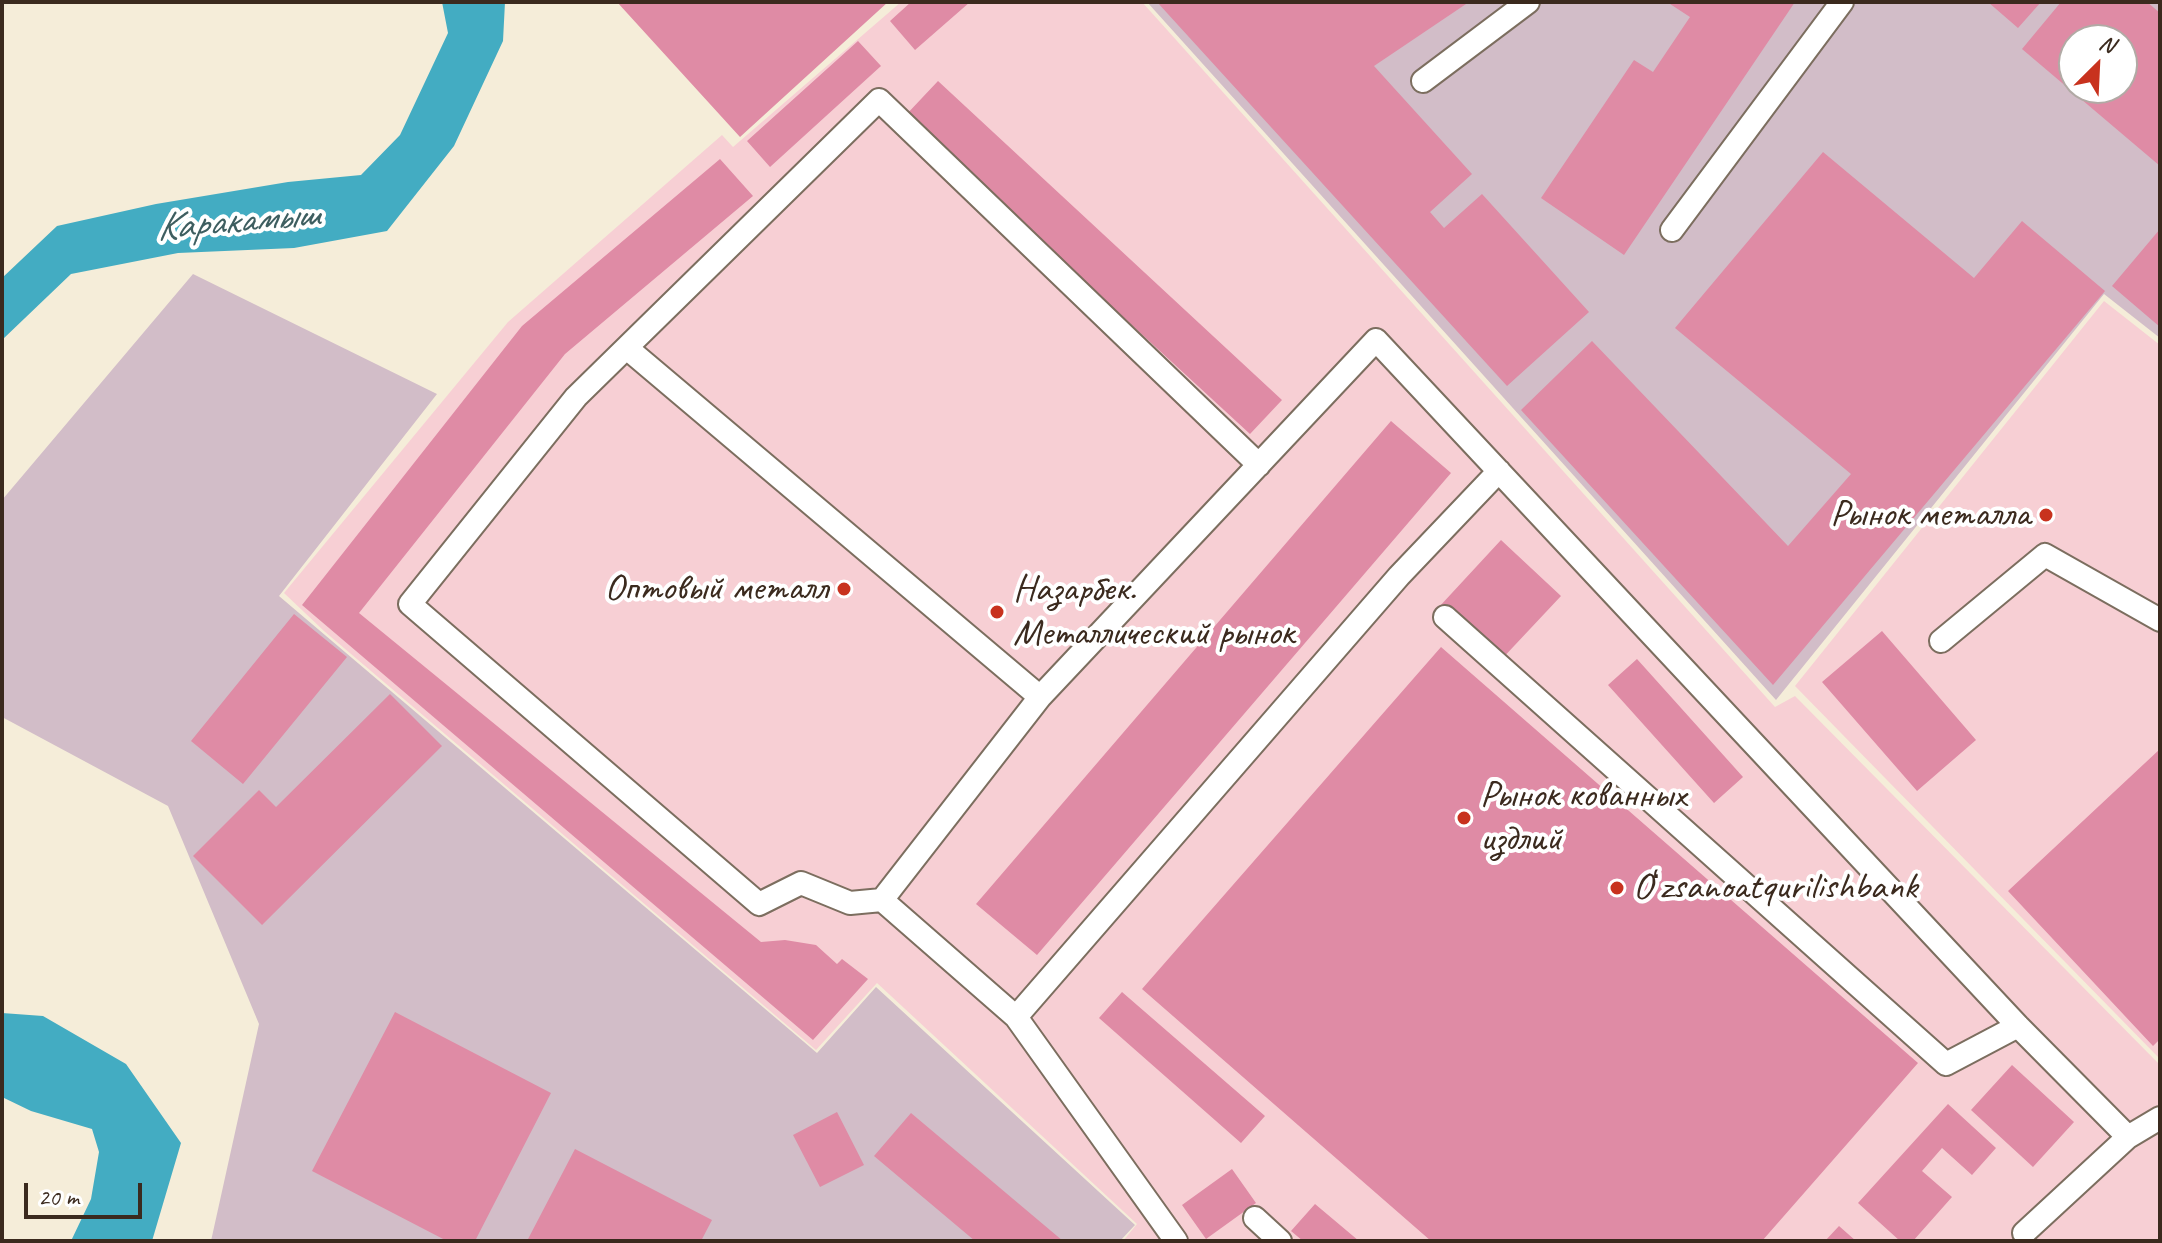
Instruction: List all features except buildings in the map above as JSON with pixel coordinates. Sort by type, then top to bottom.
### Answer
[{"type":"lane","points":[[1423,81],[1528,2]]},
{"type":"lane","points":[[1672,230],[1842,2]]},
{"type":"lane","points":[[1176,1241],[1016,1017],[882,900],[850,903],[801,883],[759,904],[410,604],[576,397],[879,100],[1259,465]]},
{"type":"lane","points":[[882,900],[1040,697],[1376,340],[2018,1026],[2128,1137]]},
{"type":"lane","points":[[628,349],[1040,697]]},
{"type":"lane","points":[[1016,1017],[1399,576],[1499,471]]},
{"type":"lane","points":[[1941,641],[2045,555],[2160,620]]},
{"type":"lane","points":[[1445,617],[1946,1064],[2018,1026]]},
{"type":"lane","points":[[2024,1233],[2128,1137],[2160,1118]]},
{"type":"lane","points":[[1255,1218],[1280,1241]]},
{"type":"shaded area","name":"Назарбек. Металлический рынок","points":[[901,2],[1142,2],[1775,707],[1795,696],[2160,1065],[2160,1241],[1123,1241],[1137,1224],[877,983],[816,1050],[324,631],[284,593],[508,322],[722,135],[733,147]]},
{"type":"shaded area","points":[[1147,2],[2160,2],[2160,338],[2104,294],[1776,700]]},
{"type":"shaded area","points":[[193,274],[437,394],[279,596],[817,1053],[876,987],[1135,1225],[1120,1241],[211,1241],[259,1024],[168,806],[2,717],[2,500]]},
{"type":"shaded area","name":"Рынок металла","points":[[2104,301],[2160,345],[2160,1059],[1795,686]]},
{"type":"water","name":"Каракамыш","points":[[442,2],[505,2],[503,41],[454,146],[387,231],[294,248],[178,253],[71,274],[2,340],[2,278],[57,226],[156,204],[288,182],[361,175],[400,135],[448,33]]},
{"type":"water","points":[[2,1013],[43,1016],[126,1064],[181,1143],[152,1241],[71,1241],[91,1199],[99,1152],[92,1129],[31,1111],[2,1097]]},
{"type":"place","name":"Рынок металла","points":[[2046,515]]},
{"type":"place","name":"Оптовый металл","points":[[844,589]]},
{"type":"place","name":"Назарбек. Металлический рынок","points":[[997,612]]},
{"type":"place","name":"Рынок кованных издлий","points":[[1464,818]]},
{"type":"place","name":"Oʻzsanoatqurilishbank","points":[[1617,888]]}]
